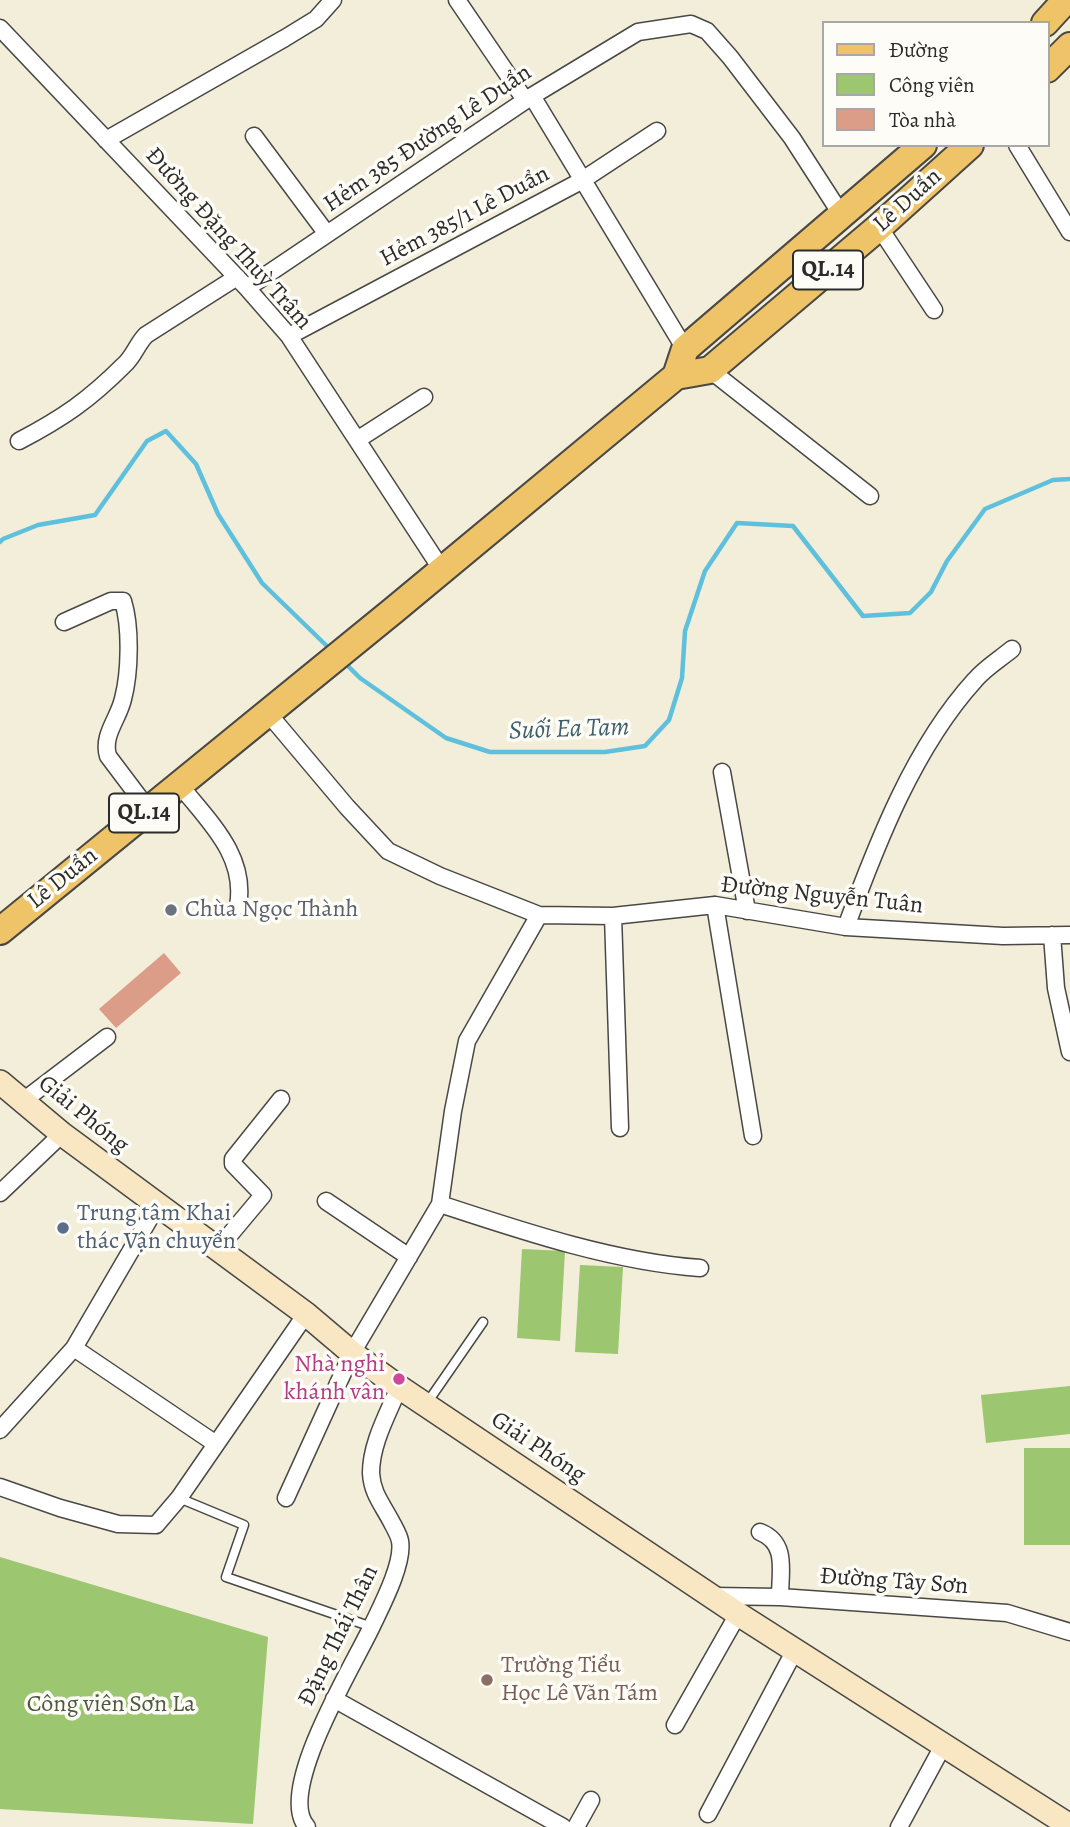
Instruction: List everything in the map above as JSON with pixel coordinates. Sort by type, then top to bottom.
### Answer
[{"type":"main road","points":[[1047,21],[1066,0]]},
{"type":"main road","points":[[1049,67],[1070,46]]},
{"type":"main road","name":"Lê Duẩn","points":[[685,349],[921,147]]},
{"type":"main road","name":"Lê Duẩn","points":[[710,370],[879,227],[968,147]]},
{"type":"main road","points":[[676,376],[685,349]]},
{"type":"main road","name":"QL.14","points":[[442,570],[676,376],[710,370]]},
{"type":"main road","name":"Lê Duẩn","points":[[0,931],[442,570]]},
{"type":"street","points":[[106,140],[316,19],[333,0]]},
{"type":"street","points":[[457,0],[528,98],[685,349]]},
{"type":"street","name":"Hẻm 385 Đường Lê Duẩn","points":[[19,441],[69,414],[126,363],[146,335],[327,234],[528,98],[638,32],[691,23],[707,31],[792,138],[841,214]]},
{"type":"street","name":"Đường Đặng Thuỳ Trâm","points":[[0,28],[242,282],[289,336],[442,570]]},
{"type":"street","name":"Hẻm 385/1 Lê Duẩn","points":[[289,336],[581,181],[657,131]]},
{"type":"street","points":[[254,136],[327,234]]},
{"type":"street","points":[[1018,147],[1070,232]]},
{"type":"street","points":[[879,227],[934,310]]},
{"type":"street","points":[[710,370],[870,496]]},
{"type":"street","points":[[357,440],[424,397]]},
{"type":"street","points":[[64,622],[111,601],[123,601],[128,632],[125,689],[122,703],[106,739],[106,748],[108,756],[148,809]]},
{"type":"street","points":[[846,927],[874,851],[922,751],[975,679],[1012,649]]},
{"type":"street","name":"Đường Nguyễn Tuân","points":[[267,712],[347,807],[388,850],[440,876],[539,915],[613,916],[715,905],[846,927],[1003,936],[1070,935]]},
{"type":"street","points":[[722,772],[747,911]]},
{"type":"street","points":[[179,784],[222,840],[236,863],[240,879],[238,906]]},
{"type":"street","points":[[715,905],[753,1136]]},
{"type":"street","points":[[286,1498],[352,1353],[440,1204],[453,1111],[467,1041],[539,915]]},
{"type":"street","points":[[613,916],[620,1128]]},
{"type":"street","points":[[1052,935],[1056,988],[1070,1052]]},
{"type":"street","points":[[23,1101],[107,1037]]},
{"type":"street","name":"Giải Phóng","points":[[0,1082],[62,1134],[306,1314],[352,1353],[399,1387],[738,1614],[1070,1826]]},
{"type":"street","points":[[217,1250],[263,1195],[233,1164],[233,1159],[281,1099]]},
{"type":"street","points":[[0,1193],[62,1134]]},
{"type":"street","points":[[327,1201],[409,1256]]},
{"type":"street","points":[[440,1204],[538,1236],[668,1265],[700,1268]]},
{"type":"street","points":[[0,1430],[74,1348],[157,1206]]},
{"type":"street","points":[[0,1487],[118,1524],[156,1525],[179,1497],[306,1314]]},
{"type":"street","points":[[74,1348],[216,1444]]},
{"type":"street","name":"Đặng Thái Thân","points":[[307,1827],[302,1822],[298,1798],[317,1733],[372,1627],[399,1562],[400,1541],[374,1493],[371,1472],[374,1447],[399,1387]]},
{"type":"street","points":[[760,1532],[772,1536],[780,1550],[780,1597]]},
{"type":"street","name":"Đường Tây Sơn","points":[[712,1596],[780,1597],[1007,1613],[1070,1632]]},
{"type":"street","points":[[676,1725],[738,1614]]},
{"type":"street","points":[[708,1814],[795,1650]]},
{"type":"street","points":[[334,1699],[563,1827]]},
{"type":"street","points":[[899,1827],[944,1744]]},
{"type":"street","points":[[576,1827],[591,1800]]},
{"type":"lane","points":[[426,1405],[483,1322]]},
{"type":"lane","points":[[179,1497],[244,1525],[226,1577],[372,1627]]},
{"type":"green space","points":[[522,1249],[565,1251],[560,1341],[517,1338]]},
{"type":"green space","points":[[580,1265],[623,1267],[618,1354],[575,1352]]},
{"type":"green space","points":[[1070,1386],[1070,1434],[986,1443],[981,1395]]},
{"type":"green space","points":[[1024,1448],[1070,1448],[1070,1545],[1024,1545]]},
{"type":"green space","name":"Công viên Sơn La","points":[[0,1557],[268,1637],[253,1824],[0,1809]]},
{"type":"building","points":[[164,953],[181,973],[116,1028],[99,1009]]},
{"type":"waterway","name":"Suối Ea Tam","points":[[0,542],[38,525],[95,515],[147,441],[166,431],[196,464],[218,514],[262,583],[331,650]]},
{"type":"waterway","name":"Suối Ea Tam","points":[[345,663],[360,678],[446,738],[490,752],[605,752],[645,746],[669,720],[682,678],[685,631],[705,571],[737,523],[793,526],[863,616],[910,613],[931,592],[947,561],[985,509],[1053,480],[1070,479]]},
{"type":"place","name":"Chùa Ngọc Thành","points":[[171,910]]},
{"type":"place","name":"Trung tâm Khai thác Vận chuyển","points":[[63,1228]]},
{"type":"place","name":"Nhà nghỉ khánh vân","points":[[399,1379]]},
{"type":"place","name":"Trường Tiểu Học Lê Văn Tám","points":[[487,1680]]}]
